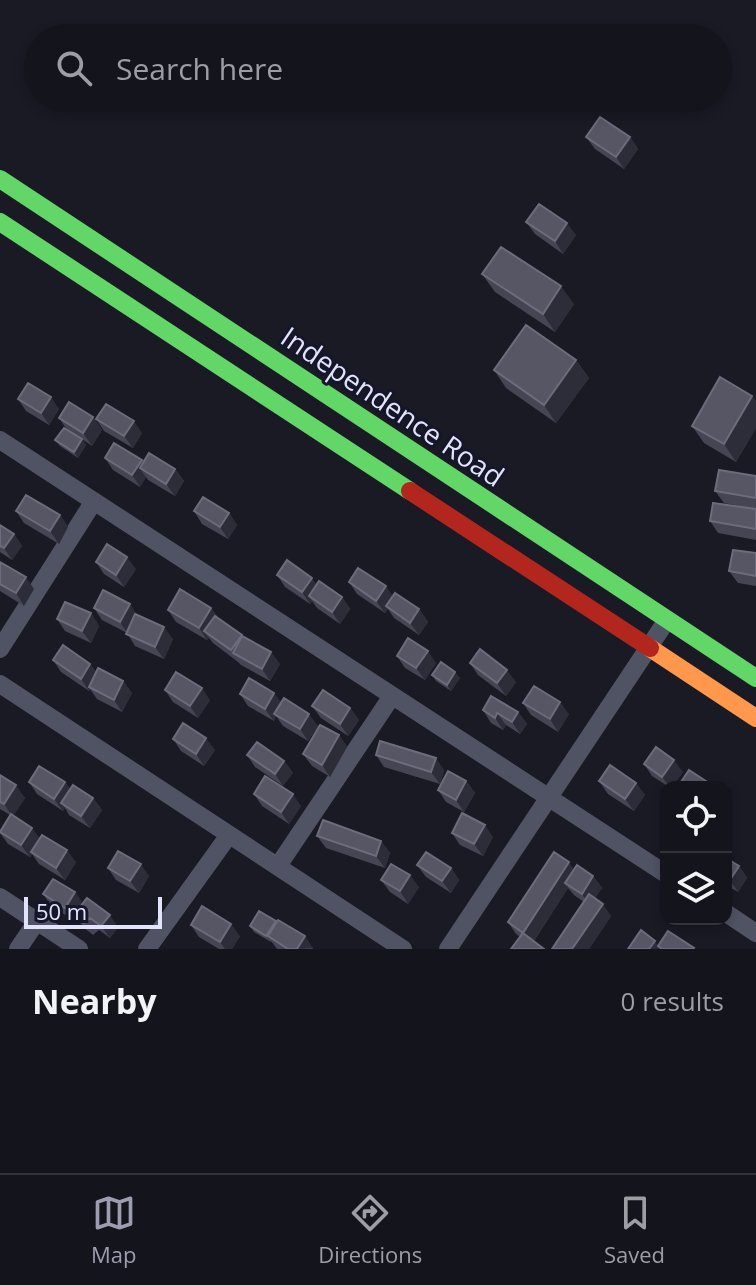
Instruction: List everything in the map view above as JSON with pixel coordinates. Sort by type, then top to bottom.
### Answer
[{"type":"main road","name":"Independence Road","points":[[0,179],[756,678]]},
{"type":"main road","points":[[0,222],[756,718]]},
{"type":"main road","points":[[430,505],[449,477]]},
{"type":"street","points":[[0,440],[660,870]]},
{"type":"street","points":[[0,649],[94,501]]},
{"type":"street","points":[[448,949],[667,620]]},
{"type":"street","points":[[0,684],[403,949]]},
{"type":"street","points":[[278,866],[392,696]]},
{"type":"street","points":[[147,949],[229,835]]},
{"type":"street","points":[[0,897],[79,949]]},
{"type":"street","points":[[732,917],[756,933]]},
{"type":"street","points":[[18,949],[37,921]]},
{"type":"building","points":[[600,117],[630,137],[616,157],[586,137]]},
{"type":"building","points":[[539,204],[567,223],[555,241],[526,222]]},
{"type":"building","points":[[501,247],[561,286],[543,314],[482,274]]},
{"type":"building","points":[[526,325],[576,360],[544,405],[494,370]]},
{"type":"building","points":[[720,377],[752,396],[724,444],[692,426]]},
{"type":"building","points":[[28,383],[51,397],[41,413],[18,399]]},
{"type":"building","points":[[69,402],[93,417],[83,433],[59,418]]},
{"type":"building","points":[[106,404],[134,421],[124,436],[96,419]]},
{"type":"building","points":[[64,428],[82,439],[74,452],[55,440]]},
{"type":"building","points":[[114,443],[142,460],[132,475],[105,458]]},
{"type":"building","points":[[149,453],[175,469],[166,484],[140,468]]},
{"type":"building","points":[[719,470],[756,476],[756,498],[715,491]]},
{"type":"building","points":[[26,495],[60,515],[50,531],[16,511]]},
{"type":"building","points":[[203,497],[229,513],[220,527],[194,511]]},
{"type":"building","points":[[713,503],[756,509],[756,529],[710,521]]},
{"type":"building","points":[[0,525],[14,534],[4,548],[0,546]]},
{"type":"building","points":[[107,544],[127,557],[116,575],[96,562]]},
{"type":"building","points":[[733,550],[756,553],[756,576],[729,571]]},
{"type":"building","points":[[287,560],[312,578],[302,592],[277,575]]},
{"type":"building","points":[[0,562],[26,577],[16,593],[0,584]]},
{"type":"building","points":[[358,568],[386,586],[376,601],[349,582]]},
{"type":"building","points":[[319,581],[342,597],[332,612],[309,596]]},
{"type":"building","points":[[180,589],[211,608],[199,628],[168,610]]},
{"type":"building","points":[[103,590],[130,604],[120,622],[94,608]]},
{"type":"building","points":[[395,593],[419,609],[410,623],[386,606]]},
{"type":"building","points":[[65,602],[91,613],[82,631],[57,619]]},
{"type":"building","points":[[135,614],[164,627],[155,647],[126,634]]},
{"type":"building","points":[[215,616],[242,635],[231,650],[204,631]]},
{"type":"building","points":[[242,636],[271,652],[262,669],[233,653]]},
{"type":"building","points":[[408,638],[428,651],[416,668],[397,656]]},
{"type":"building","points":[[63,645],[90,664],[81,679],[53,660]]},
{"type":"building","points":[[480,649],[507,670],[497,683],[470,663]]},
{"type":"building","points":[[441,662],[455,672],[447,685],[432,675]]},
{"type":"building","points":[[98,668],[123,681],[114,700],[89,687]]},
{"type":"building","points":[[176,672],[202,688],[190,706],[165,690]]},
{"type":"building","points":[[249,678],[274,693],[265,709],[240,694]]},
{"type":"building","points":[[534,686],[560,702],[550,719],[523,703]]},
{"type":"building","points":[[323,690],[350,708],[340,724],[312,706]]},
{"type":"building","points":[[491,696],[518,712],[512,722],[497,713],[495,718],[483,710]]},
{"type":"building","points":[[284,698],[309,714],[300,729],[274,714]]},
{"type":"building","points":[[183,723],[206,738],[196,754],[173,739]]},
{"type":"building","points":[[320,725],[339,735],[322,765],[303,754]]},
{"type":"building","points":[[380,741],[436,758],[431,772],[376,755]]},
{"type":"building","points":[[257,742],[284,761],[275,774],[247,755]]},
{"type":"building","points":[[656,747],[674,760],[662,777],[644,764]]},
{"type":"building","points":[[610,765],[636,783],[625,799],[599,781]]},
{"type":"building","points":[[39,766],[65,782],[54,799],[29,782]]},
{"type":"building","points":[[689,770],[706,781],[682,781]]},
{"type":"building","points":[[448,771],[466,781],[456,800],[438,790]]},
{"type":"building","points":[[0,775],[16,785],[4,804],[0,802]]},
{"type":"building","points":[[265,776],[293,794],[281,812],[254,794]]},
{"type":"building","points":[[73,785],[93,798],[81,816],[61,803]]},
{"type":"building","points":[[462,813],[485,825],[474,844],[452,833]]},
{"type":"building","points":[[11,814],[32,828],[21,845],[0,832]]},
{"type":"building","points":[[323,820],[381,841],[376,856],[317,836]]},
{"type":"building","points":[[42,835],[67,850],[56,868],[31,852]]},
{"type":"building","points":[[118,851],[141,864],[130,881],[108,868]]},
{"type":"building","points":[[426,852],[451,868],[442,881],[417,865]]},
{"type":"building","points":[[554,852],[569,862],[523,933],[508,922]]},
{"type":"building","points":[[732,862],[739,866],[732,877]]},
{"type":"building","points":[[391,864],[410,875],[400,891],[381,880]]},
{"type":"building","points":[[577,865],[593,876],[582,894],[565,883]]},
{"type":"building","points":[[53,879],[75,892],[65,908],[43,894]]},
{"type":"building","points":[[589,894],[603,904],[572,949],[552,949]]},
{"type":"building","points":[[87,898],[110,915],[101,926],[90,918],[84,923],[74,915]]},
{"type":"building","points":[[202,906],[231,924],[220,942],[191,925]]},
{"type":"building","points":[[259,911],[276,921],[266,936],[250,926]]},
{"type":"building","points":[[278,920],[305,936],[297,949],[288,949],[268,936]]},
{"type":"building","points":[[641,930],[655,941],[649,949],[628,949]]},
{"type":"building","points":[[668,931],[694,948],[662,949],[658,946]]},
{"type":"building","points":[[523,933],[544,949],[511,949]]},
{"type":"traffic: fast","points":[[0,179],[756,678]]},
{"type":"traffic: fast","points":[[0,222],[410,491]]},
{"type":"traffic: slow","points":[[650,648],[756,718]]},
{"type":"traffic: jam","points":[[410,491],[650,648]]}]
